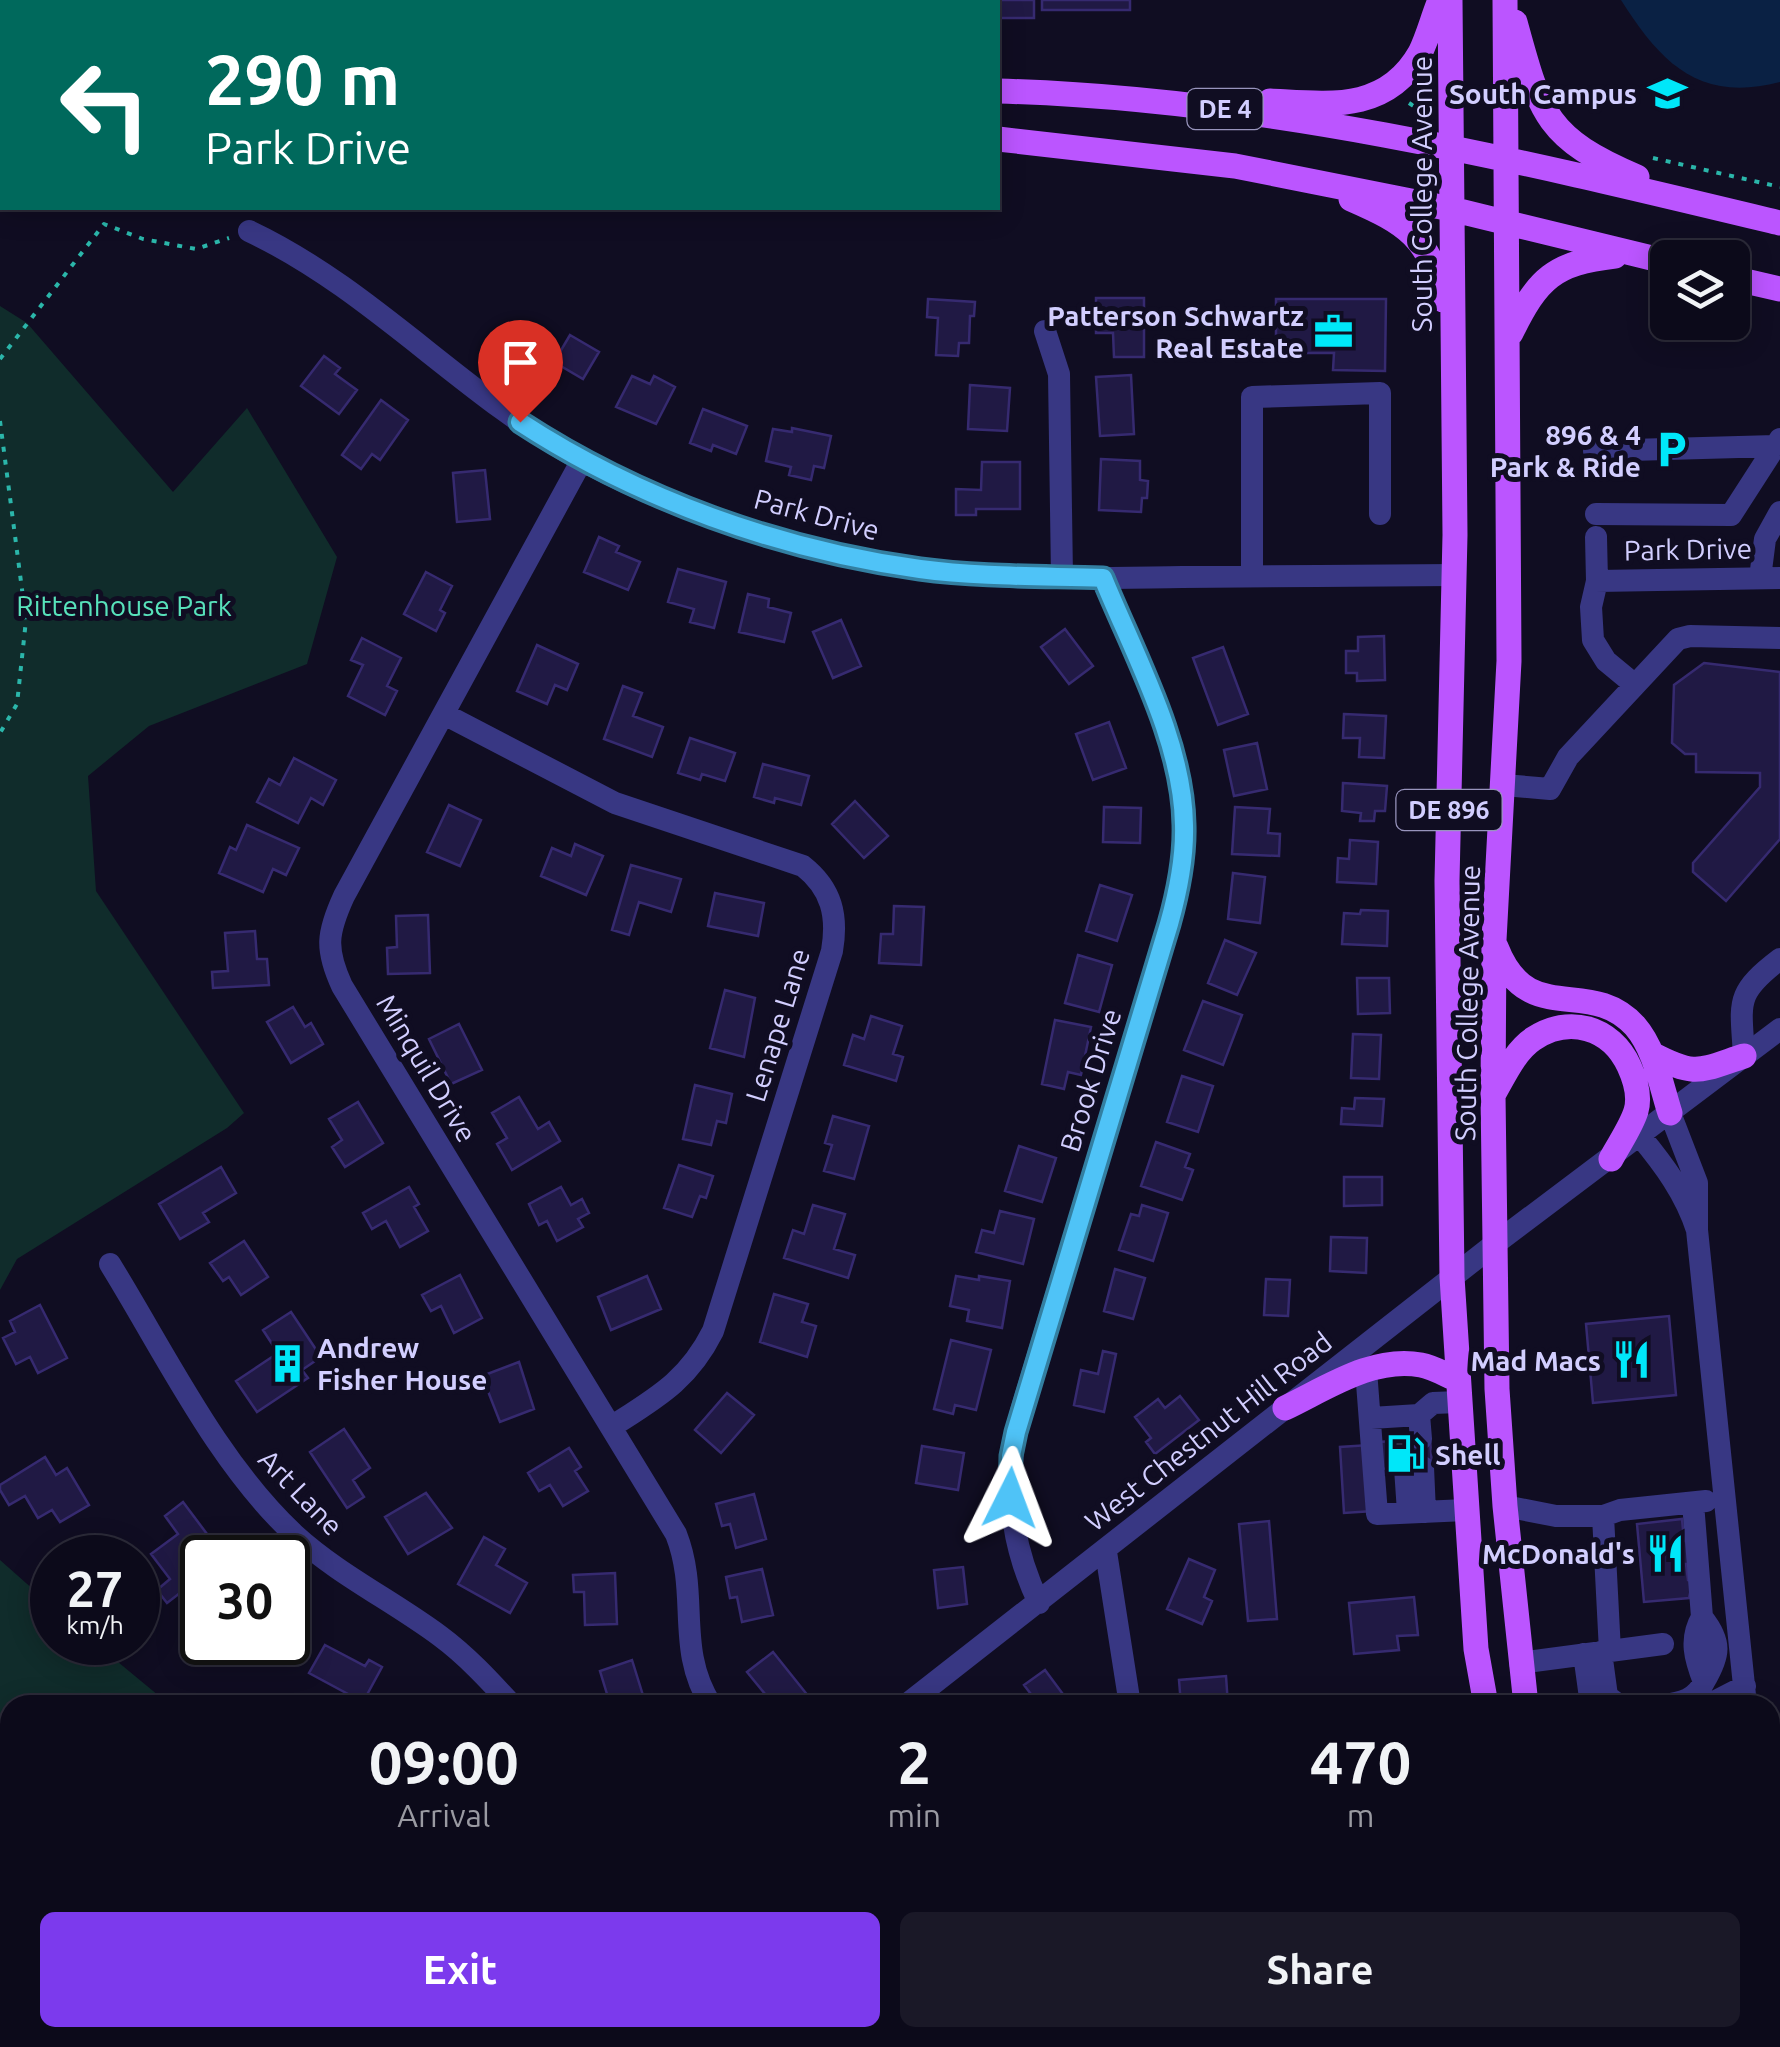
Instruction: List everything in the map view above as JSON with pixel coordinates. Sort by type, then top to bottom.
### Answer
[{"type":"main road","points":[[1168,101],[1341,105],[1367,98],[1389,86],[1419,54],[1440,0]]},
{"type":"main road","name":"South College Avenue","points":[[1450,0],[1455,575],[1447,881],[1452,1277],[1476,1649],[1484,1695]]},
{"type":"main road","points":[[1507,0],[1534,93],[1571,142],[1596,159],[1701,204]]},
{"type":"main road","name":"South College Avenue","points":[[1507,0],[1510,661],[1494,940],[1493,1095],[1497,1389],[1525,1695]]},
{"type":"main road","name":"DE 4","points":[[1000,91],[1168,101],[1371,132],[1780,222]]},
{"type":"main road","name":"DE 4","points":[[1000,139],[1176,157],[1314,182],[1451,208],[1650,258]]},
{"type":"main road","name":"DE 896","points":[[1314,182],[1402,222],[1416,238],[1432,261],[1452,344]]},
{"type":"main road","points":[[1509,337],[1527,300],[1559,268],[1582,260],[1631,254]]},
{"type":"main road","points":[[1750,282],[1780,289]]},
{"type":"main road","points":[[1494,940],[1512,980],[1530,992],[1606,1006],[1635,1026],[1652,1054],[1670,1113]]},
{"type":"main road","points":[[1493,1095],[1531,1040],[1569,1024],[1587,1027],[1606,1037],[1622,1050],[1635,1080],[1637,1108],[1610,1159]]},
{"type":"main road","points":[[1652,1054],[1682,1070],[1700,1070],[1744,1056]]},
{"type":"main road","points":[[1285,1408],[1366,1370],[1395,1363],[1424,1365],[1458,1391]]},
{"type":"street","name":"Park Drive","points":[[249,231],[312,266],[520,422],[582,460],[702,513],[827,551],[957,573],[1103,578],[1455,575]]},
{"type":"street","points":[[1045,331],[1059,374],[1062,577]]},
{"type":"street","points":[[1252,576],[1252,397],[1380,394],[1380,514]]},
{"type":"street","points":[[1635,685],[1606,661],[1594,640],[1596,526],[1731,515],[1778,442]]},
{"type":"street","points":[[1594,451],[1778,442]]},
{"type":"street","name":"Minquil Drive","points":[[582,460],[336,914],[329,948],[333,968],[664,1510],[684,1554],[690,1598],[690,1658],[706,1695]]},
{"type":"street","points":[[1770,578],[1765,539],[1780,512]]},
{"type":"street","name":"Brook Drive","points":[[1039,1603],[1022,1564],[1012,1521],[1011,1456],[1169,924],[1184,851],[1183,805],[1173,754],[1103,578]]},
{"type":"street","name":"Park Drive","points":[[1597,581],[1770,578]]},
{"type":"street","points":[[1504,785],[1550,789],[1568,757],[1678,639],[1780,638]]},
{"type":"street","name":"Lenape Lane","points":[[444,714],[615,803],[803,866],[816,877],[836,919],[832,952],[712,1331],[691,1370],[611,1427]]},
{"type":"street","points":[[1744,1056],[1741,1002],[1752,980],[1780,960]]},
{"type":"street","name":"West Chestnut Hill Road","points":[[919,1695],[1452,1277],[1780,1029]]},
{"type":"street","points":[[1670,1113],[1697,1183],[1697,1230],[1745,1695]]},
{"type":"street","points":[[1640,1136],[1689,1205],[1697,1230]]},
{"type":"street","name":"Art Lane","points":[[110,1264],[229,1458],[274,1514],[324,1560],[440,1636],[502,1695]]},
{"type":"street","points":[[1366,1370],[1378,1514],[1466,1510]]},
{"type":"street","points":[[1370,1418],[1411,1428],[1434,1403],[1458,1391]]},
{"type":"street","points":[[1414,1467],[1417,1512]]},
{"type":"street","points":[[1505,1506],[1556,1516],[1604,1516],[1620,1510],[1725,1498]]},
{"type":"street","points":[[1692,1503],[1702,1617],[1715,1633],[1717,1660],[1706,1693],[1732,1695]]},
{"type":"street","points":[[1592,1695],[1604,1516]]},
{"type":"street","points":[[1106,1552],[1128,1695]]},
{"type":"street","points":[[1520,1663],[1663,1644]]},
{"type":"street","points":[[1598,1652],[1607,1695]]},
{"type":"path","points":[[1400,97],[1430,117]]},
{"type":"path","points":[[1640,155],[1780,188]]},
{"type":"path","points":[[0,359],[104,224],[142,240],[196,249],[249,231]]},
{"type":"path","points":[[0,421],[26,620],[16,704],[0,733]]},
{"type":"green space","name":"Rittenhouse Park","points":[[0,306],[27,323],[173,492],[247,408],[337,557],[307,664],[149,726],[88,776],[96,891],[244,1113],[227,1128],[17,1259],[0,1290]]},
{"type":"green space","points":[[0,1560],[30,1587],[30,1665],[122,1665],[158,1695],[0,1695]]},
{"type":"water","points":[[1621,0],[1780,0],[1780,82],[1727,87],[1685,72],[1651,42]]},
{"type":"building","points":[[1000,0],[1034,0],[1034,18],[1000,18]]},
{"type":"building","points":[[1042,0],[1130,0],[1130,10],[1042,10]]},
{"type":"building","points":[[1096,298],[1144,298],[1144,357],[1114,357],[1113,333],[1096,333]]},
{"type":"building","points":[[928,299],[975,302],[969,343],[959,343],[958,356],[936,355],[938,318],[927,317]]},
{"type":"building","points":[[1276,299],[1386,299],[1385,371],[1333,370],[1334,353],[1276,353]]},
{"type":"building","points":[[570,335],[599,352],[583,379],[554,362]]},
{"type":"building","points":[[324,356],[340,368],[335,374],[357,390],[339,414],[301,386]]},
{"type":"building","points":[[1131,375],[1134,434],[1100,436],[1096,377]]},
{"type":"building","points":[[632,376],[650,384],[654,376],[675,387],[656,424],[616,407]]},
{"type":"building","points":[[970,385],[1010,388],[1007,431],[968,429]]},
{"type":"building","points":[[381,400],[408,420],[380,460],[372,454],[361,469],[342,455]]},
{"type":"building","points":[[703,409],[747,426],[736,454],[713,445],[711,451],[690,443]]},
{"type":"building","points":[[792,428],[831,436],[824,468],[814,466],[811,480],[789,475],[791,467],[766,461],[773,429],[792,432]]},
{"type":"building","points":[[1101,459],[1140,461],[1140,480],[1148,481],[1141,512],[1099,510]]},
{"type":"building","points":[[982,462],[1020,462],[1020,509],[976,509],[976,515],[956,515],[956,489],[981,490]]},
{"type":"building","points":[[485,470],[490,519],[457,522],[453,473]]},
{"type":"building","points":[[599,537],[619,546],[616,552],[640,562],[628,590],[584,572]]},
{"type":"building","points":[[678,569],[726,582],[714,628],[690,622],[694,609],[668,602]]},
{"type":"building","points":[[426,572],[452,586],[440,610],[445,613],[436,631],[404,614]]},
{"type":"building","points":[[748,594],[769,599],[768,607],[791,613],[784,642],[739,632]]},
{"type":"building","points":[[841,620],[861,666],[833,678],[813,632]]},
{"type":"building","points":[[1065,629],[1093,666],[1069,684],[1041,647]]},
{"type":"building","points":[[1384,636],[1385,680],[1357,681],[1357,673],[1346,673],[1346,651],[1358,651],[1358,637]]},
{"type":"building","points":[[362,638],[401,658],[387,686],[397,691],[385,715],[348,696],[363,665],[351,660]]},
{"type":"building","points":[[537,645],[578,664],[567,690],[555,685],[547,704],[517,691]]},
{"type":"building","points":[[1223,647],[1248,714],[1218,725],[1193,658]]},
{"type":"building","points":[[1704,663],[1780,672],[1780,839],[1726,901],[1693,872],[1693,863],[1760,787],[1760,773],[1696,772],[1696,754],[1685,754],[1672,743],[1674,685]]},
{"type":"building","points":[[623,686],[642,693],[633,716],[663,727],[652,757],[604,739]]},
{"type":"building","points":[[1344,714],[1386,716],[1384,758],[1359,757],[1360,738],[1343,738]]},
{"type":"building","points":[[1109,722],[1126,768],[1093,780],[1076,734]]},
{"type":"building","points":[[690,738],[735,753],[725,781],[702,774],[700,780],[678,773]]},
{"type":"building","points":[[1257,743],[1267,789],[1234,796],[1224,750]]},
{"type":"building","points":[[294,758],[336,780],[323,805],[311,798],[298,823],[257,802],[269,779],[280,785]]},
{"type":"building","points":[[763,764],[809,776],[801,805],[754,797]]},
{"type":"building","points":[[1343,783],[1387,786],[1385,811],[1375,811],[1374,821],[1360,821],[1361,813],[1342,811]]},
{"type":"building","points":[[855,801],[888,836],[864,858],[832,824]]},
{"type":"building","points":[[449,805],[481,820],[460,866],[427,852]]},
{"type":"building","points":[[1104,807],[1141,808],[1140,843],[1103,842]]},
{"type":"building","points":[[1235,807],[1270,809],[1268,833],[1280,834],[1279,856],[1232,854]]},
{"type":"building","points":[[247,825],[299,848],[286,875],[273,869],[263,892],[219,873],[230,847],[236,850]]},
{"type":"building","points":[[1350,840],[1378,842],[1376,884],[1337,882],[1338,858],[1349,859]]},
{"type":"building","points":[[575,844],[603,856],[586,895],[541,876],[552,848],[571,856]]},
{"type":"building","points":[[631,865],[681,879],[671,912],[639,902],[629,935],[612,930]]},
{"type":"building","points":[[1233,873],[1265,877],[1260,923],[1228,919]]},
{"type":"building","points":[[1100,885],[1132,895],[1117,941],[1086,931]]},
{"type":"building","points":[[715,893],[764,903],[758,936],[708,926]]},
{"type":"building","points":[[894,906],[924,907],[921,965],[879,963],[881,934],[893,934]]},
{"type":"building","points":[[1361,910],[1388,911],[1387,946],[1342,944],[1344,913],[1360,914]]},
{"type":"building","points":[[428,915],[430,973],[388,974],[387,948],[397,947],[396,916]]},
{"type":"building","points":[[255,931],[257,959],[267,959],[269,985],[213,988],[212,972],[228,971],[225,933]]},
{"type":"building","points":[[1225,940],[1256,953],[1237,995],[1208,983]]},
{"type":"building","points":[[1078,955],[1112,965],[1099,1012],[1065,1003]]},
{"type":"building","points":[[1357,978],[1389,978],[1390,1013],[1358,1014]]},
{"type":"building","points":[[725,990],[755,998],[744,1057],[710,1048]]},
{"type":"building","points":[[1203,1001],[1242,1015],[1223,1065],[1184,1050]]},
{"type":"building","points":[[293,1007],[305,1027],[311,1023],[323,1044],[291,1063],[267,1022]]},
{"type":"building","points":[[871,1016],[902,1026],[893,1054],[903,1057],[896,1081],[844,1065],[853,1035],[864,1039]]},
{"type":"building","points":[[1055,1020],[1091,1027],[1081,1075],[1068,1072],[1064,1089],[1042,1084]]},
{"type":"building","points":[[459,1024],[482,1070],[451,1084],[429,1039]]},
{"type":"building","points":[[1353,1034],[1381,1035],[1379,1079],[1351,1078]]},
{"type":"building","points":[[1182,1076],[1213,1086],[1198,1132],[1167,1122]]},
{"type":"building","points":[[695,1085],[732,1094],[726,1123],[717,1121],[711,1145],[683,1139]]},
{"type":"building","points":[[519,1097],[538,1129],[549,1122],[560,1141],[512,1170],[497,1144],[507,1138],[492,1113]]},
{"type":"building","points":[[1355,1098],[1384,1099],[1382,1126],[1341,1124],[1342,1108],[1354,1109]]},
{"type":"building","points":[[358,1102],[383,1143],[345,1167],[332,1147],[342,1140],[329,1119]]},
{"type":"building","points":[[833,1116],[869,1126],[854,1179],[824,1171],[832,1145],[825,1143]]},
{"type":"building","points":[[1156,1142],[1190,1154],[1185,1167],[1193,1170],[1182,1200],[1141,1186]]},
{"type":"building","points":[[1019,1146],[1056,1158],[1042,1202],[1005,1191]]},
{"type":"building","points":[[679,1165],[713,1176],[706,1198],[700,1196],[692,1217],[664,1208]]},
{"type":"building","points":[[221,1167],[236,1193],[203,1213],[209,1222],[180,1239],[159,1204]]},
{"type":"building","points":[[1344,1177],[1382,1177],[1382,1205],[1344,1206]]},
{"type":"building","points":[[409,1187],[419,1204],[414,1207],[428,1231],[400,1247],[386,1221],[372,1229],[363,1213]]},
{"type":"building","points":[[561,1187],[571,1205],[582,1199],[589,1213],[578,1219],[583,1227],[557,1241],[547,1221],[539,1225],[529,1204]]},
{"type":"building","points":[[813,1205],[845,1214],[834,1249],[855,1255],[848,1278],[784,1258],[793,1230],[804,1234]]},
{"type":"building","points":[[1142,1205],[1168,1213],[1153,1261],[1119,1250],[1131,1214],[1139,1216]]},
{"type":"building","points":[[1000,1211],[1034,1219],[1023,1264],[976,1252],[982,1230],[994,1233]]},
{"type":"building","points":[[1331,1237],[1367,1238],[1366,1273],[1330,1271]]},
{"type":"building","points":[[244,1241],[268,1277],[241,1295],[229,1277],[223,1281],[210,1263]]},
{"type":"building","points":[[1115,1269],[1145,1278],[1133,1319],[1104,1311]]},
{"type":"building","points":[[460,1275],[482,1318],[454,1333],[441,1306],[431,1311],[422,1295]]},
{"type":"building","points":[[647,1276],[661,1309],[611,1330],[598,1297]]},
{"type":"building","points":[[956,1276],[1010,1281],[1002,1328],[967,1321],[969,1310],[950,1306]]},
{"type":"building","points":[[1266,1279],[1290,1280],[1288,1316],[1264,1315]]},
{"type":"building","points":[[774,1294],[808,1304],[802,1322],[816,1326],[807,1357],[760,1342]]},
{"type":"building","points":[[40,1305],[67,1358],[38,1373],[30,1357],[16,1364],[3,1338],[15,1332],[10,1321]]},
{"type":"building","name":"Andrew Fisher House","points":[[291,1312],[321,1357],[302,1370],[308,1378],[257,1412],[236,1381],[278,1353],[263,1330]]},
{"type":"building","name":"Mad Macs","points":[[1669,1316],[1676,1395],[1593,1403],[1586,1324]]},
{"type":"building","points":[[951,1340],[991,1350],[976,1410],[955,1405],[953,1414],[934,1409]]},
{"type":"building","points":[[1103,1351],[1116,1354],[1104,1412],[1074,1405],[1081,1370],[1098,1374]]},
{"type":"building","points":[[519,1362],[534,1409],[500,1422],[482,1376]]},
{"type":"building","points":[[727,1393],[754,1415],[721,1453],[695,1430]]},
{"type":"building","points":[[1180,1396],[1199,1420],[1155,1454],[1146,1442],[1151,1438],[1135,1417],[1158,1399],[1165,1408]]},
{"type":"building","points":[[344,1429],[370,1468],[353,1480],[364,1497],[347,1508],[310,1452]]},
{"type":"building","name":"Shell","points":[[1430,1439],[1432,1466],[1380,1469],[1378,1442]]},
{"type":"building","points":[[1369,1445],[1373,1511],[1344,1513],[1340,1447]]},
{"type":"building","points":[[922,1446],[964,1453],[958,1490],[916,1483]]},
{"type":"building","points":[[569,1448],[581,1467],[575,1471],[588,1491],[563,1506],[550,1485],[539,1491],[528,1473]]},
{"type":"building","points":[[45,1457],[56,1475],[67,1468],[89,1505],[60,1522],[52,1510],[38,1518],[25,1496],[9,1505],[0,1490],[0,1485]]},
{"type":"building","points":[[426,1493],[452,1528],[408,1554],[385,1517]]},
{"type":"building","points":[[754,1494],[766,1539],[736,1548],[730,1524],[722,1526],[716,1504]]},
{"type":"building","points":[[183,1502],[208,1535],[180,1535],[180,1593],[167,1603],[160,1587],[170,1579],[160,1566],[160,1547],[178,1534],[165,1516]]},
{"type":"building","name":"McDonald's","points":[[1682,1519],[1692,1564],[1686,1564],[1688,1580],[1693,1580],[1689,1598],[1644,1602],[1637,1524]]},
{"type":"building","points":[[1269,1521],[1277,1619],[1248,1621],[1239,1524]]},
{"type":"building","points":[[484,1537],[505,1549],[496,1565],[527,1583],[510,1613],[458,1584]]},
{"type":"building","points":[[1189,1559],[1215,1570],[1204,1597],[1212,1601],[1202,1624],[1167,1609]]},
{"type":"building","points":[[963,1567],[967,1604],[938,1608],[934,1570]]},
{"type":"building","points":[[762,1569],[773,1615],[742,1622],[737,1597],[730,1598],[726,1577]]},
{"type":"building","points":[[615,1573],[617,1624],[585,1625],[584,1592],[574,1592],[573,1575]]},
{"type":"building","points":[[1414,1597],[1418,1635],[1397,1636],[1399,1650],[1354,1654],[1349,1603]]},
{"type":"building","points":[[325,1645],[365,1666],[369,1660],[382,1667],[367,1695],[350,1695],[309,1673]]},
{"type":"building","points":[[773,1652],[807,1695],[766,1695],[747,1672]]},
{"type":"building","points":[[632,1660],[643,1695],[604,1695],[607,1694],[600,1671]]},
{"type":"building","points":[[1045,1670],[1064,1695],[1032,1695],[1024,1685]]},
{"type":"building","points":[[1226,1676],[1227,1695],[1180,1695],[1179,1680]]},
{"type":"tunnel","points":[[1402,1440],[1405,1468]]},
{"type":"place","name":"South Campus","points":[[1667,93]]},
{"type":"place","name":"Patterson Schwartz Real Estate","points":[[1334,331]]},
{"type":"place","name":"896 & 4 Park & Ride","points":[[1671,450]]},
{"type":"place","name":"Mad Macs","points":[[1631,1360]]},
{"type":"place","name":"Andrew Fisher House","points":[[287,1363]]},
{"type":"place","name":"Shell","points":[[1405,1454]]},
{"type":"place","name":"McDonald's","points":[[1665,1553]]},
{"type":"route","points":[[520,422],[582,460],[660,497],[782,539],[917,569],[1103,578],[1173,754],[1183,805],[1184,851],[1169,924],[1016,1432],[1010,1498]]}]
